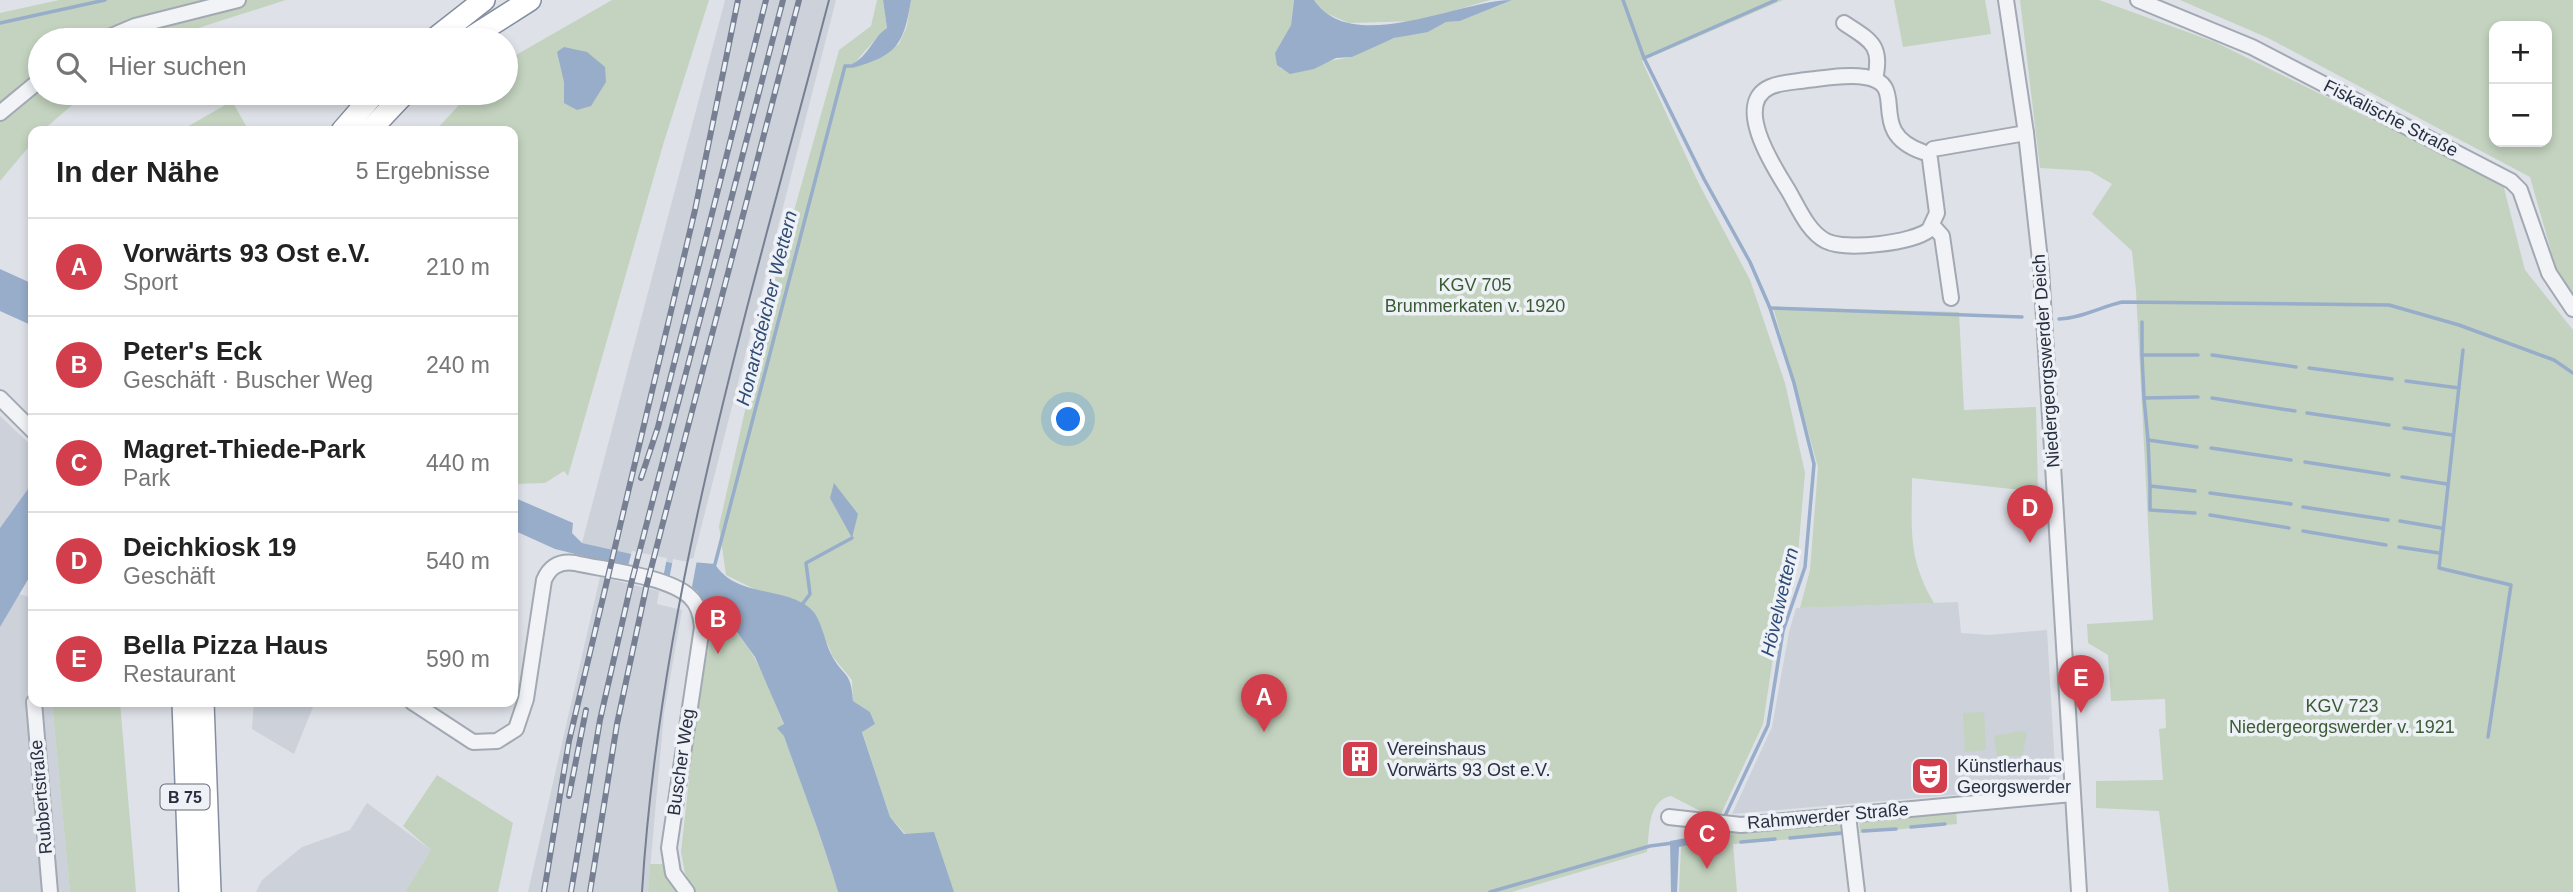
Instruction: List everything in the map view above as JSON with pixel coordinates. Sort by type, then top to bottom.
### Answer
[{"type":"highway","points":[[448,28],[484,0]]},
{"type":"highway","points":[[486,28],[530,0]]},
{"type":"highway","points":[[346,126],[365,105]]},
{"type":"highway","points":[[374,126],[394,105]]},
{"type":"highway","name":"B 75","points":[[183,707],[190,892]]},
{"type":"highway","name":"B 75","points":[[203,707],[210,892]]},
{"type":"street","points":[[133,28],[157,19],[238,0]]},
{"type":"street","name":"Niedergeorgswerder Deich","points":[[2006,0],[2026,134],[2041,269],[2079,892]]},
{"type":"street","name":"Fiskalische Straße","points":[[2138,0],[2252,47],[2511,181],[2519,190],[2549,273],[2573,309]]},
{"type":"street","points":[[1844,23],[1869,39],[1877,50],[1879,62],[1875,79]]},
{"type":"street","points":[[1929,153],[1937,213],[1933,226],[1921,235],[1898,240],[1849,246],[1824,240],[1808,223],[1762,148],[1756,103],[1760,94],[1769,87],[1853,76],[1875,79],[1884,85],[1888,94],[1891,125],[1896,136],[1929,153],[2026,134]]},
{"type":"street","points":[[0,113],[28,89]]},
{"type":"street","points":[[1933,226],[1942,236],[1951,298]]},
{"type":"street","points":[[0,398],[28,426]]},
{"type":"street","name":"Buscher Weg","points":[[420,707],[473,741],[496,741],[516,729],[526,699],[544,580],[549,569],[560,563],[575,563],[672,586],[694,601],[702,626],[670,848],[673,873],[687,892]]},
{"type":"street","name":"Rubbertstraße","points":[[34,707],[50,892]]},
{"type":"street","name":"Rahmwerder Straße","points":[[1669,817],[1730,825],[2072,794]]},
{"type":"street","points":[[1849,815],[1857,892]]},
{"type":"shaded area","points":[[725,0],[836,0],[691,567],[582,543]]},
{"type":"shaded area","points":[[0,416],[28,442],[28,489],[0,528]]},
{"type":"shaded area","points":[[600,577],[659,591],[657,604],[682,610],[664,713],[648,892],[528,892]]},
{"type":"shaded area","points":[[19,594],[28,597],[28,707],[52,707],[70,892],[0,892],[0,627]]},
{"type":"shaded area","points":[[1958,602],[1961,633],[1989,635],[2047,630],[2056,786],[1732,814],[1772,727],[1789,632],[1796,608]]},
{"type":"shaded area","points":[[254,707],[313,707],[294,754],[252,729]]},
{"type":"shaded area","points":[[367,803],[431,850],[405,892],[256,892],[262,880],[302,847],[350,830]]},
{"type":"green space","points":[[59,0],[286,0],[198,28],[28,28],[28,105],[72,105],[48,126],[28,126],[28,148],[0,181],[0,13]]},
{"type":"green space","points":[[612,0],[709,0],[663,145],[568,476],[564,471],[545,483],[518,484],[518,126],[440,126],[459,105],[518,105],[518,54]]},
{"type":"green space","name":"KGV 705 Brummerkaten v. 1920","points":[[877,0],[883,0],[887,28],[852,67],[899,44],[907,26],[911,0],[1294,0],[1291,25],[1275,53],[1281,69],[1352,57],[1379,43],[1411,33],[1428,32],[1446,22],[1460,21],[1512,0],[1783,0],[1642,61],[1698,182],[1750,280],[1785,383],[1805,473],[1797,565],[1779,618],[1763,724],[1721,814],[1704,813],[1671,796],[1663,799],[1654,810],[1647,852],[1512,892],[954,892],[950,883],[890,817],[862,731],[875,724],[870,712],[853,701],[852,680],[833,657],[813,610],[791,598],[760,592],[726,575],[719,526],[773,286],[839,50],[871,26]]},
{"type":"green space","points":[[1314,0],[1490,0],[1418,21],[1349,23],[1321,11]]},
{"type":"green space","points":[[1894,0],[1985,0],[1991,34],[1903,47]]},
{"type":"green space","name":"KGV 723 Niedergeorgswerder v. 1921","points":[[2020,0],[2099,0],[2215,42],[2503,184],[2525,270],[2573,330],[2573,892],[2169,892],[2159,811],[2096,808],[2096,781],[2163,780],[2159,729],[2166,728],[2165,699],[2111,701],[2108,655],[2088,643],[2087,624],[2153,620],[2136,291],[2132,251],[2092,214],[2112,184],[2090,171],[2040,168]]},
{"type":"green space","points":[[2180,0],[2573,0],[2573,296],[2557,272],[2530,177],[2268,38]]},
{"type":"green space","points":[[225,105],[234,105],[246,126],[189,126]]},
{"type":"green space","points":[[1773,307],[1959,312],[1964,410],[2036,407],[2038,492],[1912,478],[1915,557],[1925,587],[1934,603],[1800,608],[1810,570],[1818,467]]},
{"type":"green space","points":[[714,615],[740,637],[765,679],[784,725],[778,728],[784,735],[838,892],[695,892],[685,873],[681,852],[696,716]]},
{"type":"green space","points":[[52,707],[120,707],[136,892],[70,892]]},
{"type":"green space","points":[[1984,712],[1986,750],[1965,752],[1963,713]]},
{"type":"green space","points":[[2022,731],[2027,734],[2022,756],[1997,756],[1994,736]]},
{"type":"green space","points":[[437,775],[513,823],[498,892],[405,892],[431,850],[403,826]]},
{"type":"green space","points":[[1956,809],[1957,824],[1860,833],[1859,817],[1870,817],[1874,820],[1883,819],[1885,815],[1922,812],[1925,816]]},
{"type":"green space","points":[[1842,821],[1844,835],[1733,844],[1737,892],[1679,892],[1681,846],[1719,840],[1722,834],[1746,828],[1750,832],[1759,832],[1762,827],[1794,824],[1800,827],[1809,826],[1812,822]]},
{"type":"green space","points":[[650,864],[664,864],[681,892],[648,892]]},
{"type":"water","points":[[883,0],[911,0],[901,38],[879,59],[852,68],[852,64],[863,56],[887,28]]},
{"type":"water","points":[[1294,0],[1314,0],[1331,16],[1354,24],[1379,25],[1512,0],[1460,21],[1446,22],[1428,32],[1394,38],[1352,57],[1336,58],[1314,69],[1290,74],[1277,65],[1275,53],[1291,25]]},
{"type":"water","points":[[564,47],[587,52],[605,67],[606,82],[591,106],[577,110],[564,103],[564,82],[557,52]]},
{"type":"water","points":[[0,269],[28,282],[28,324],[0,311]]},
{"type":"water","points":[[834,483],[858,514],[852,538],[830,498]]},
{"type":"water","points":[[28,489],[28,579],[0,627],[0,528]]},
{"type":"water","points":[[518,499],[573,523],[572,533],[582,543],[690,567],[692,562],[715,564],[724,575],[735,582],[788,597],[811,609],[835,662],[848,678],[853,701],[870,712],[875,724],[862,732],[890,817],[904,834],[934,832],[954,892],[838,892],[784,736],[777,728],[784,724],[755,657],[734,628],[709,612],[698,592],[685,581],[555,549],[518,532]]},
{"type":"water","points":[[1713,833],[1722,834],[1722,838],[1679,847],[1677,892],[1671,892],[1670,841]]},
{"type":"pier","points":[[632,551],[667,558],[663,578],[627,570]]},
{"type":"pier","points":[[691,558],[697,560],[691,592],[669,580],[673,559],[688,562]]},
{"type":"waterway","points":[[0,23],[105,0]]},
{"type":"waterway","name":"Hövelwettern","points":[[1623,0],[1644,58],[1704,179],[1750,262],[1770,308],[1794,383],[1814,464],[1805,567],[1783,631],[1768,725],[1724,818]]},
{"type":"waterway","points":[[1644,58],[1776,0]]},
{"type":"waterway","name":"Honartsdeicher Wettern","points":[[715,564],[845,66],[851,66]]},
{"type":"waterway","points":[[2059,319],[2075,317],[2122,302],[2389,305],[2459,325],[2554,360],[2573,373]]},
{"type":"waterway","points":[[1770,308],[2022,317]]},
{"type":"waterway","points":[[2142,322],[2142,355],[2198,355]]},
{"type":"waterway","points":[[2463,350],[2439,568],[2511,585],[2488,737]]},
{"type":"waterway","points":[[2142,355],[2144,398],[2198,397]]},
{"type":"waterway","points":[[2212,355],[2296,367]]},
{"type":"waterway","points":[[2309,368],[2392,379]]},
{"type":"waterway","points":[[2406,381],[2459,388]]},
{"type":"waterway","points":[[2144,398],[2148,440],[2197,447]]},
{"type":"waterway","points":[[2212,398],[2295,411]]},
{"type":"waterway","points":[[2307,413],[2389,425]]},
{"type":"waterway","points":[[2404,428],[2452,435]]},
{"type":"waterway","points":[[2148,440],[2150,486],[2195,491]]},
{"type":"waterway","points":[[2211,448],[2291,460]]},
{"type":"waterway","points":[[2305,462],[2389,475]]},
{"type":"waterway","points":[[2402,477],[2447,484]]},
{"type":"waterway","points":[[2150,487],[2150,510],[2195,513]]},
{"type":"waterway","points":[[2210,493],[2291,504]]},
{"type":"waterway","points":[[2303,507],[2388,520]]},
{"type":"waterway","points":[[2210,515],[2289,528]]},
{"type":"waterway","points":[[2400,521],[2441,528]]},
{"type":"waterway","points":[[2303,531],[2386,545]]},
{"type":"waterway","name":"Honartsdeicher Wettern","points":[[801,606],[810,594],[806,563],[852,538]]},
{"type":"waterway","points":[[2399,547],[2439,553]]},
{"type":"waterway","points":[[1911,827],[1945,824]]},
{"type":"waterway","points":[[1863,831],[1896,829]]},
{"type":"waterway","points":[[1790,838],[1842,833]]},
{"type":"waterway","points":[[1741,842],[1775,839]]},
{"type":"waterway","name":"Hövelwettern","points":[[1490,892],[1650,846],[1673,843]]},
{"type":"tram line","points":[[642,892],[652,778],[668,665],[689,553],[741,331],[829,0]]},
{"type":"railway","points":[[544,892],[569,741],[695,210],[738,0]]},
{"type":"railway","points":[[641,478],[658,427],[766,0]]},
{"type":"railway","points":[[571,892],[600,720],[631,584],[783,0]]},
{"type":"railway","points":[[590,892],[617,724],[646,588],[799,0]]},
{"type":"railway","points":[[569,796],[586,710]]},
{"type":"place","name":"Deichkiosk 19","points":[[2030,543]]},
{"type":"place","name":"Peter's Eck","points":[[718,654]]},
{"type":"place","name":"Bella Pizza Haus","points":[[2081,713]]},
{"type":"place","name":"Vorwärts 93 Ost e.V.","points":[[1264,732]]},
{"type":"place","name":"Vereinshaus Vorwärts 93 Ost e.V.","points":[[1360,759]]},
{"type":"place","name":"Künstlerhaus Georgswerder","points":[[1930,776]]},
{"type":"place","name":"Magret-Thiede-Park","points":[[1707,869]]}]
